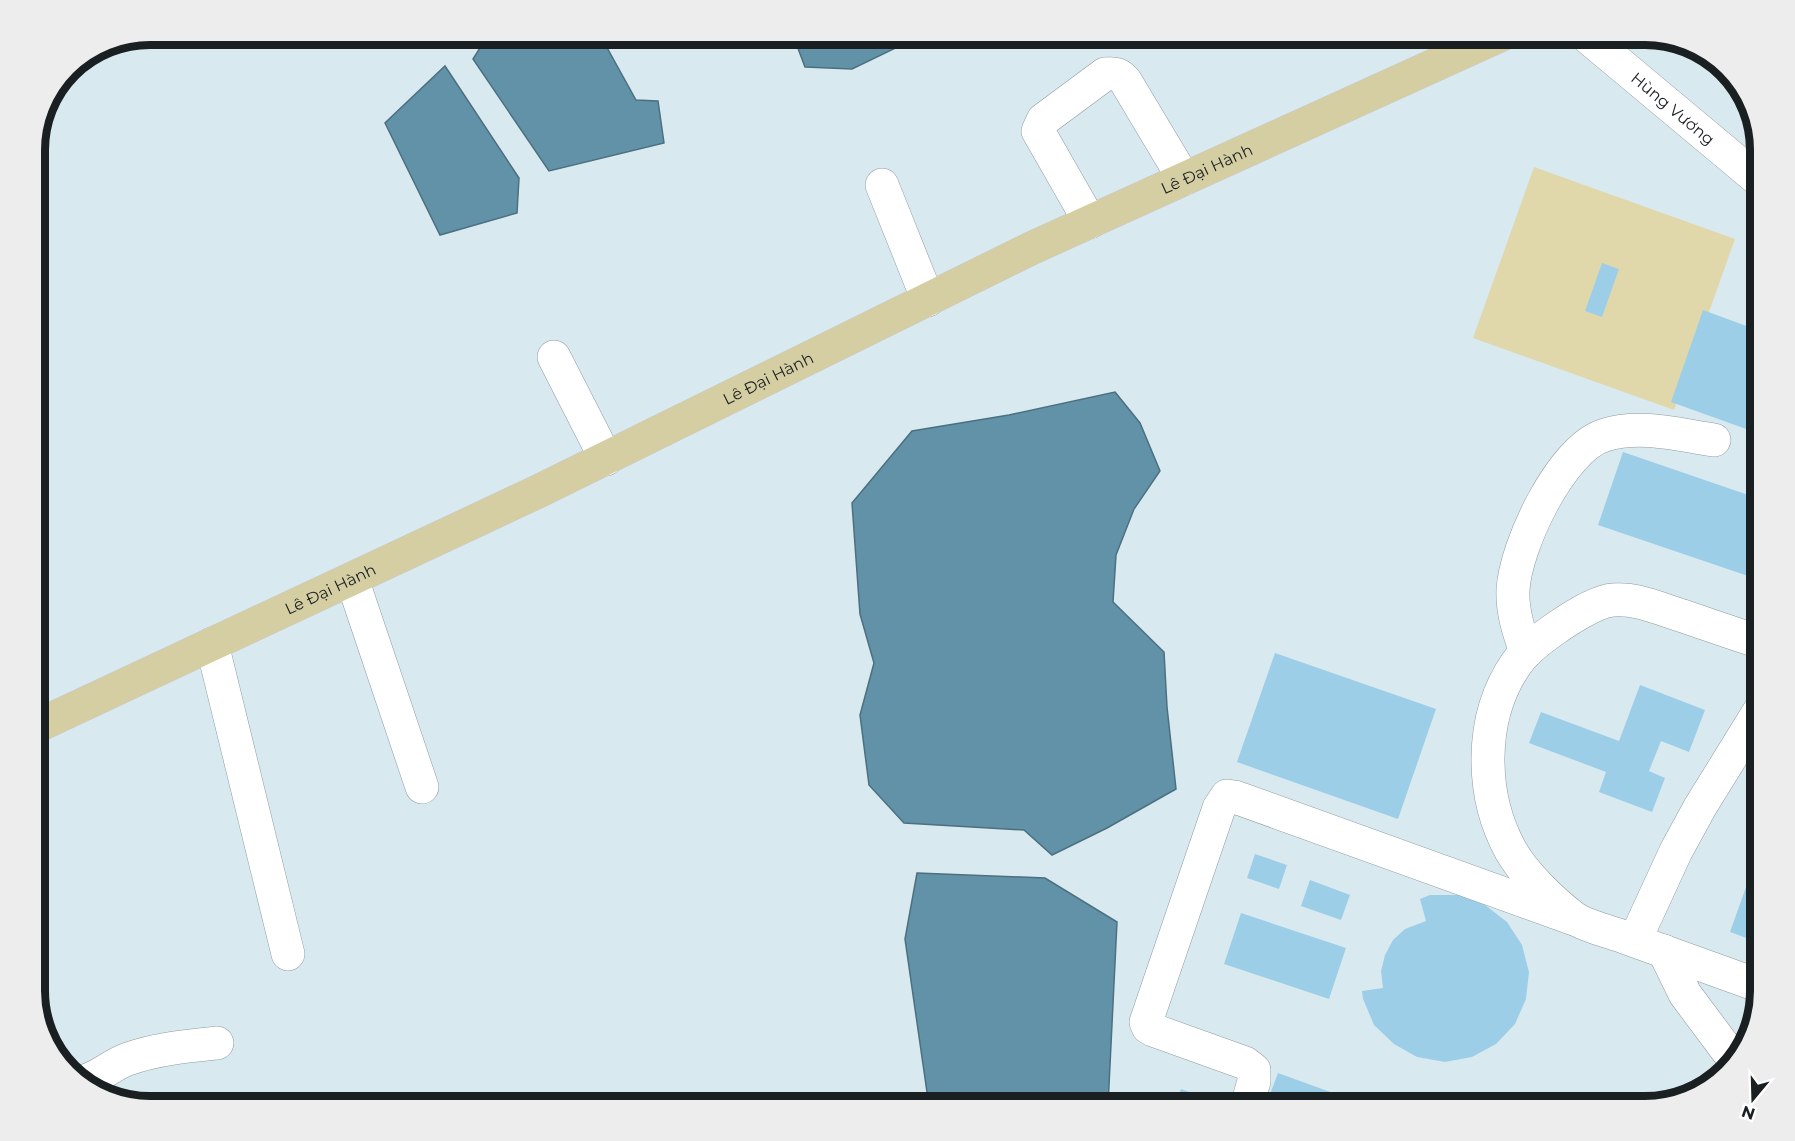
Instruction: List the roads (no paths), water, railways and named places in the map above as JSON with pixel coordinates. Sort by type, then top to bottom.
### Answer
[{"type":"main road","name":"Lê Đại Hành","points":[[45,722],[606,459],[1090,222],[1479,45]]},
{"type":"street","name":"Hùng Vương","points":[[1597,45],[1750,172]]},
{"type":"street","points":[[1090,222],[1038,131],[1043,120],[1105,74],[1114,73],[1126,82],[1184,179]]},
{"type":"street","points":[[882,185],[927,300]]},
{"type":"street","points":[[554,357],[606,459]]},
{"type":"street","points":[[1526,652],[1513,608],[1516,569],[1534,520],[1559,476],[1574,456],[1591,441],[1606,434],[1658,431],[1714,441]]},
{"type":"street","points":[[352,579],[422,787]]},
{"type":"street","points":[[1574,919],[1521,866],[1511,850],[1493,804],[1487,755],[1491,728],[1508,678],[1517,663],[1526,652],[1557,627],[1583,611],[1610,600],[1632,601],[1652,606],[1750,638]]},
{"type":"street","points":[[212,644],[288,954]]},
{"type":"street","points":[[1649,946],[1676,851],[1700,807],[1750,727]]},
{"type":"street","points":[[1250,1096],[1254,1070],[1245,1063],[1153,1030],[1146,1022],[1219,808],[1227,796],[1750,982]]},
{"type":"street","points":[[1649,946],[1729,1053]]},
{"type":"street","points":[[93,1078],[126,1059],[181,1047],[217,1043]]},
{"type":"water","points":[[482,45],[606,45],[636,100],[658,101],[664,143],[549,171],[473,59]]},
{"type":"water","points":[[797,45],[902,45],[852,69],[805,67]]},
{"type":"water","points":[[445,66],[519,178],[517,213],[440,235],[385,123]]},
{"type":"water","points":[[1115,392],[1140,423],[1160,471],[1134,509],[1116,555],[1113,602],[1164,652],[1167,707],[1176,789],[1107,828],[1052,855],[1024,830],[904,823],[869,785],[860,715],[874,663],[860,614],[852,503],[912,431],[1009,415]]},
{"type":"water","points":[[917,873],[1045,878],[1117,922],[1108,1096],[928,1096],[905,939]]}]
